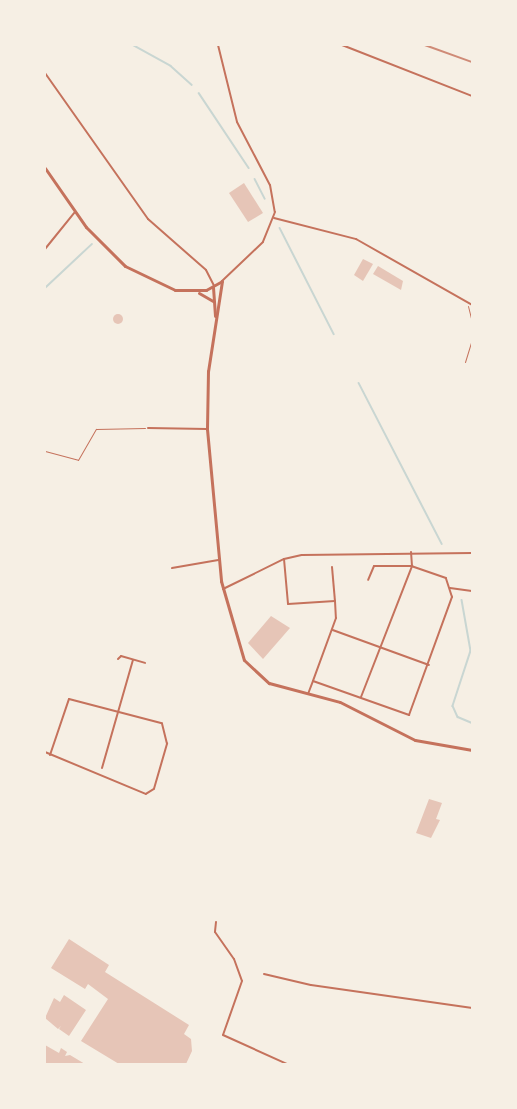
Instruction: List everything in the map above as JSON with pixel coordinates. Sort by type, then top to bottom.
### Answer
[{"type":"street","points":[[197,292],[222,281],[259,247],[274,218],[272,191],[237,122],[218,45]]},
{"type":"street","points":[[342,45],[472,96]]},
{"type":"street","points":[[45,73],[148,219],[206,270],[214,286],[213,301],[216,320]]},
{"type":"street","points":[[45,168],[104,248],[125,266],[169,289],[197,292],[213,301]]},
{"type":"street","points":[[45,249],[76,211]]},
{"type":"street","points":[[274,218],[356,239],[470,304]]},
{"type":"street","points":[[222,281],[208,371],[207,429],[218,560],[223,589],[240,650],[249,669],[269,683],[354,708],[415,740],[472,750]]},
{"type":"street","points":[[147,428],[207,429]]},
{"type":"street","points":[[361,698],[412,566],[411,552]]},
{"type":"street","points":[[223,589],[284,559],[302,555],[472,553]]},
{"type":"street","points":[[284,559],[288,604],[335,601]]},
{"type":"street","points":[[172,568],[218,560]]},
{"type":"street","points":[[313,681],[409,716],[452,601],[450,588],[446,578],[412,566],[374,566],[369,580]]},
{"type":"street","points":[[308,694],[332,630],[335,601],[332,567]]},
{"type":"street","points":[[450,588],[472,591]]},
{"type":"street","points":[[332,630],[429,665]]},
{"type":"street","points":[[117,659],[145,663]]},
{"type":"street","points":[[102,768],[133,660]]},
{"type":"street","points":[[45,752],[51,755],[147,794],[154,789],[167,744],[161,723],[68,700],[51,755]]},
{"type":"street","points":[[216,922],[215,932],[234,959],[242,981],[224,1035],[287,1064]]},
{"type":"street","points":[[264,974],[311,985],[472,1008]]},
{"type":"lane","points":[[470,304],[472,322]]},
{"type":"lane","points":[[465,362],[472,339]]},
{"type":"lane","points":[[45,451],[78,460],[96,429],[147,428]]},
{"type":"building","points":[[244,183],[263,213],[248,222],[229,193]]},
{"type":"building","points":[[363,259],[373,264],[363,281],[354,275]]},
{"type":"building","points":[[378,266],[403,281],[401,290],[373,274]]},
{"type":"building","points":[[118,314],[122,315],[122,323],[118,324],[114,323],[113,319],[114,315]]},
{"type":"building","points":[[271,616],[290,628],[263,659],[248,643]]},
{"type":"building","points":[[429,799],[442,803],[436,819],[440,820],[431,838],[416,833]]},
{"type":"building","points":[[69,939],[109,965],[105,972],[189,1025],[184,1034],[191,1039],[192,1051],[186,1064],[119,1064],[81,1041],[108,999],[88,984],[85,989],[51,968]]},
{"type":"building","points":[[64,995],[86,1010],[69,1036],[59,1029],[61,1026],[58,1029],[45,1018],[54,998],[60,1002]]},
{"type":"building","points":[[45,1045],[59,1053],[61,1048],[67,1052],[65,1056],[70,1055],[85,1064],[45,1064]]},
{"type":"waterway","points":[[133,45],[171,66],[192,85]]},
{"type":"waterway","points":[[199,93],[249,168]]},
{"type":"waterway","points":[[255,179],[265,199]]},
{"type":"waterway","points":[[280,228],[334,334]]},
{"type":"waterway","points":[[45,288],[92,244]]},
{"type":"waterway","points":[[359,383],[442,544]]},
{"type":"waterway","points":[[462,600],[471,651],[453,706],[458,717],[472,723]]},
{"type":"railway","points":[[425,45],[472,62]]}]
